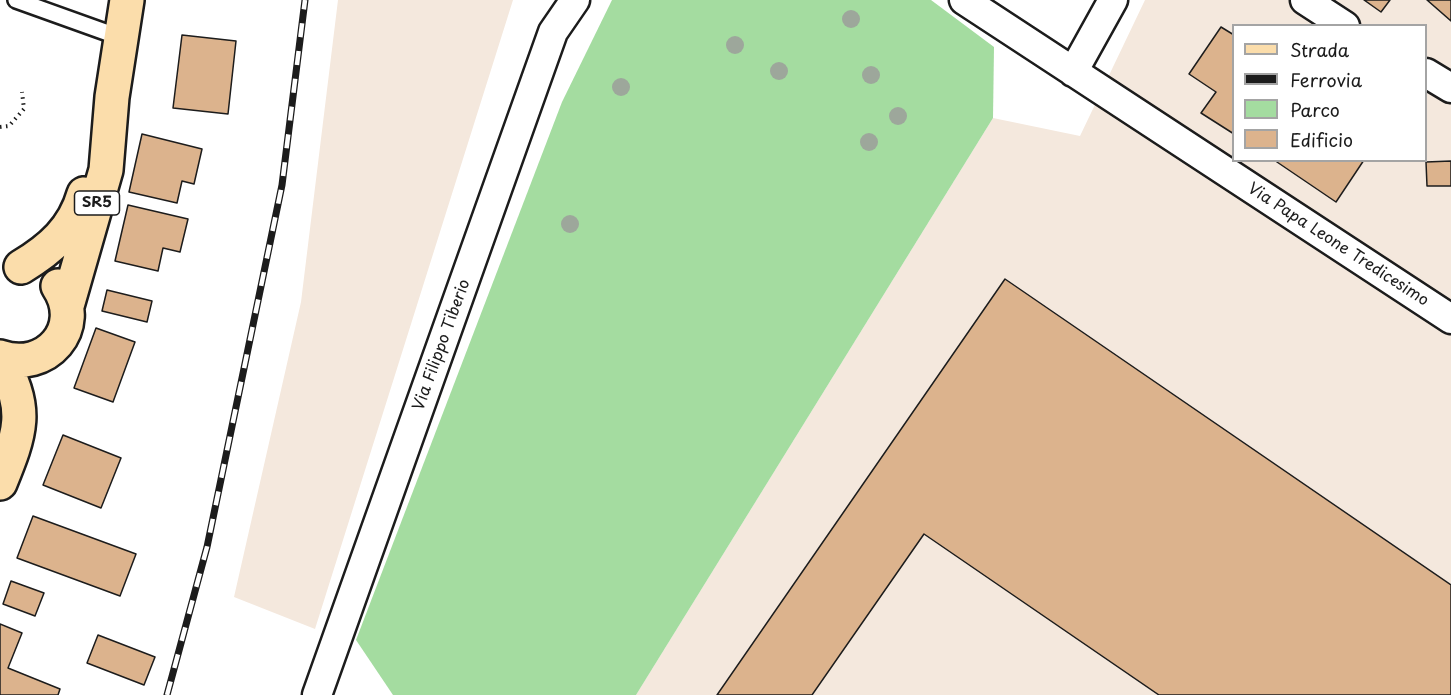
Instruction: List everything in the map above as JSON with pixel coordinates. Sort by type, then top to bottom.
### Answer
[{"type":"main road","name":"SR5","points":[[20,427],[55,346],[66,327],[67,306],[106,170],[112,97],[127,0]]},
{"type":"main road","name":"SR5","points":[[10,270],[57,241],[79,211],[112,97]]},
{"type":"main road","name":"SR5","points":[[10,270],[34,269],[56,283],[67,306]]},
{"type":"main road","name":"SR5","points":[[0,358],[22,361],[34,359],[55,346]]},
{"type":"main road","name":"SR5","points":[[0,358],[12,380],[20,404],[18,440],[0,483]]},
{"type":"street","name":"Via Filippo Tiberio","points":[[317,695],[553,32],[575,0]]},
{"type":"street","points":[[964,0],[1073,72],[1113,0]]},
{"type":"street","points":[[1305,0],[1342,24]]},
{"type":"street","name":"Via Papa Leone Tredicesimo","points":[[1073,72],[1451,319]]},
{"type":"street","points":[[1427,74],[1451,88]]},
{"type":"lane","points":[[16,0],[122,38]]},
{"type":"path","points":[[0,128],[9,126],[24,109],[22,92]]},
{"type":"shaded area","points":[[338,0],[513,0],[315,629],[234,597],[301,302]]},
{"type":"shaded area","points":[[1145,0],[1451,0],[1451,695],[636,695],[993,118],[1080,136]]},
{"type":"green space","points":[[612,0],[931,0],[994,47],[993,118],[636,695],[393,695],[356,640],[562,102]]},
{"type":"building","points":[[1364,0],[1390,0],[1381,12]]},
{"type":"building","points":[[1427,0],[1451,0],[1451,21]]},
{"type":"building","points":[[1221,27],[1232,34],[1232,133],[1201,113],[1216,92],[1189,74]]},
{"type":"building","points":[[182,35],[236,41],[228,114],[173,108]]},
{"type":"building","points":[[142,134],[202,149],[194,184],[182,181],[177,203],[129,192]]},
{"type":"building","points":[[1451,161],[1451,186],[1427,186],[1427,162]]},
{"type":"building","points":[[1277,162],[1363,162],[1336,202]]},
{"type":"building","points":[[128,205],[188,219],[180,252],[163,248],[158,271],[115,261]]},
{"type":"building","points":[[1005,279],[1451,585],[1451,695],[1159,695],[924,534],[812,695],[717,695]]},
{"type":"building","points":[[107,290],[152,301],[147,322],[102,311]]},
{"type":"building","points":[[96,328],[135,342],[113,402],[74,388]]},
{"type":"building","points":[[63,435],[121,458],[101,508],[43,485]]},
{"type":"building","points":[[33,516],[136,554],[120,596],[17,558]]},
{"type":"building","points":[[11,581],[44,593],[35,616],[3,604]]},
{"type":"building","points":[[0,624],[22,633],[8,668],[60,689],[58,695],[0,695]]},
{"type":"building","points":[[98,635],[155,657],[144,685],[87,663]]},
{"type":"railway","points":[[167,695],[207,547],[282,185],[305,0]]}]
